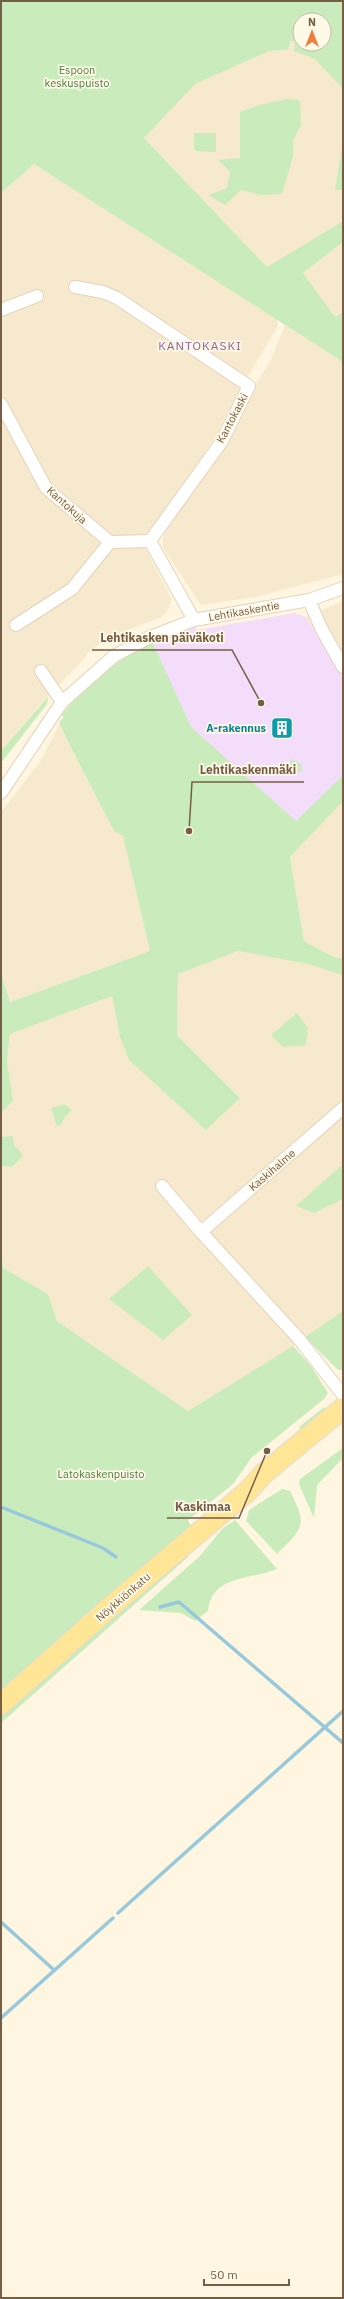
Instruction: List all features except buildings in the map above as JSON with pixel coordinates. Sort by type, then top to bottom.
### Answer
[{"type":"main road","name":"Nöykkiönkatu","points":[[1,1704],[116,1602],[248,1492],[263,1474],[343,1408]]},
{"type":"main road","name":"Nöykkiönkatu","points":[[248,1492],[268,1481],[343,1425]]},
{"type":"street","name":"Kantokaski","points":[[75,287],[103,292],[117,298],[249,386],[222,441],[150,541]]},
{"type":"street","points":[[1,310],[37,296]]},
{"type":"street","name":"Kantokuja","points":[[1,404],[46,488],[110,542]]},
{"type":"street","points":[[16,625],[72,589],[110,542],[150,541],[194,620]]},
{"type":"street","name":"Lehtikaskentie","points":[[1,793],[62,702],[114,656],[150,637],[194,620],[309,600],[343,588]]},
{"type":"street","points":[[309,600],[321,628],[343,667]]},
{"type":"street","points":[[41,671],[62,702]]},
{"type":"street","name":"Kaskihalme","points":[[201,1232],[343,1108]]},
{"type":"street","points":[[162,1186],[201,1232],[299,1339],[343,1395]]},
{"type":"shaded area","points":[[289,41],[292,41],[292,52],[309,52],[343,82],[343,221],[267,267],[144,138],[194,84],[269,51],[288,50]]},
{"type":"shaded area","points":[[34,164],[277,319],[278,326],[239,391],[216,436],[143,544],[171,598],[170,606],[161,617],[108,638],[89,652],[77,667],[52,691],[1,751],[1,193]]},
{"type":"shaded area","points":[[343,242],[343,312],[335,318],[303,273]]},
{"type":"shaded area","points":[[285,325],[340,360],[343,357],[343,574],[255,597],[201,605],[163,548],[165,532],[225,443],[253,388],[270,362]]},
{"type":"shaded area","points":[[343,601],[343,678],[306,617]]},
{"type":"shaded area","points":[[295,613],[306,617],[343,678],[343,775],[296,821],[191,728],[152,642],[194,625],[197,630]]},
{"type":"shaded area","points":[[60,723],[68,742],[114,831],[123,836],[150,951],[10,1002],[1,973],[1,812],[40,762]]},
{"type":"shaded area","points":[[343,801],[343,959],[334,957],[304,941],[290,857]]},
{"type":"shaded area","points":[[238,951],[308,964],[343,975],[343,1311],[289,1349],[188,1411],[57,1321],[48,1294],[3,1268],[1,1240],[1,1113],[13,1101],[7,1062],[10,1034],[112,996],[120,1037],[240,1098],[177,1035],[178,973]]},
{"type":"green space","name":"Espoon keskuspuisto","points":[[1,1],[343,1],[343,89],[315,59],[297,52],[332,52],[332,12],[292,12],[292,41],[290,41],[288,50],[269,51],[195,84],[144,138],[267,267],[343,221],[343,242],[303,273],[335,317],[343,312],[343,366],[340,360],[34,164],[1,193]]},
{"type":"green space","points":[[287,99],[298,100],[300,102],[301,125],[293,141],[293,156],[282,194],[261,195],[241,190],[225,205],[208,195],[227,188],[230,172],[218,160],[240,158],[240,112],[259,105]]},
{"type":"green space","points":[[194,133],[216,133],[216,152],[196,151],[194,149]]},
{"type":"green space","points":[[343,141],[343,190],[335,190]]},
{"type":"green space","points":[[152,641],[191,727],[296,821],[343,775],[343,801],[290,857],[304,941],[334,957],[343,959],[343,975],[308,964],[238,951],[178,974],[177,1035],[240,1098],[206,1130],[129,1060],[120,1037],[112,996],[10,1034],[7,1062],[13,1101],[1,1113],[1,973],[10,1002],[150,951],[123,836],[114,831],[59,722],[64,717],[61,715],[92,683],[114,665]]},
{"type":"green space","points":[[48,697],[47,704],[1,763],[1,751]]},
{"type":"green space","points":[[292,759],[301,764],[302,771],[294,773],[287,767]]},
{"type":"green space","points":[[297,1013],[308,1028],[306,1045],[283,1047],[271,1035]]},
{"type":"green space","points":[[64,1104],[72,1110],[65,1117],[61,1125],[57,1126],[51,1108]]},
{"type":"green space","points":[[13,1136],[14,1146],[18,1148],[23,1156],[12,1167],[1,1166],[1,1137]]},
{"type":"green space","points":[[343,1164],[343,1199],[314,1213],[296,1206]]},
{"type":"green space","name":"Latokaskenpuisto","points":[[1,1240],[3,1268],[48,1294],[57,1321],[188,1411],[293,1346],[311,1366],[328,1393],[324,1399],[252,1457],[233,1484],[188,1520],[192,1529],[1,1693]]},
{"type":"green space","points":[[148,1266],[192,1315],[163,1340],[109,1299]]},
{"type":"green space","points":[[343,1311],[343,1371],[337,1369],[305,1337]]},
{"type":"green space","points":[[324,1407],[328,1412],[301,1430],[299,1427]]},
{"type":"green space","points":[[343,1448],[343,1458],[317,1485],[314,1518],[299,1484],[300,1479]]},
{"type":"green space","points":[[282,1489],[290,1491],[301,1519],[300,1526],[293,1538],[277,1554],[246,1521],[249,1510]]},
{"type":"green space","points":[[235,1520],[277,1569],[234,1580],[225,1584],[217,1590],[211,1599],[208,1611],[195,1621],[181,1613],[139,1610],[200,1556],[222,1529]]},
{"type":"green space","points":[[182,1555],[189,1556],[1,1723],[1,1713]]},
{"type":"waterway","points":[[1,1507],[103,1548],[116,1557]]},
{"type":"waterway","points":[[160,1607],[179,1602],[343,1743]]},
{"type":"waterway","points":[[118,1913],[343,1711]]},
{"type":"waterway","points":[[1,2018],[113,1918]]},
{"type":"waterway","points":[[1,1922],[54,1970]]},
{"type":"place","name":"Lehtikasken päiväkoti","points":[[261,703]]},
{"type":"place","name":"A-rakennus","points":[[282,728]]},
{"type":"place","name":"Lehtikaskenmäki","points":[[189,831]]},
{"type":"place","name":"Kaskimaa","points":[[267,1451]]},
{"type":"district","name":"KANTOKASKI","points":[[200,346]]}]
